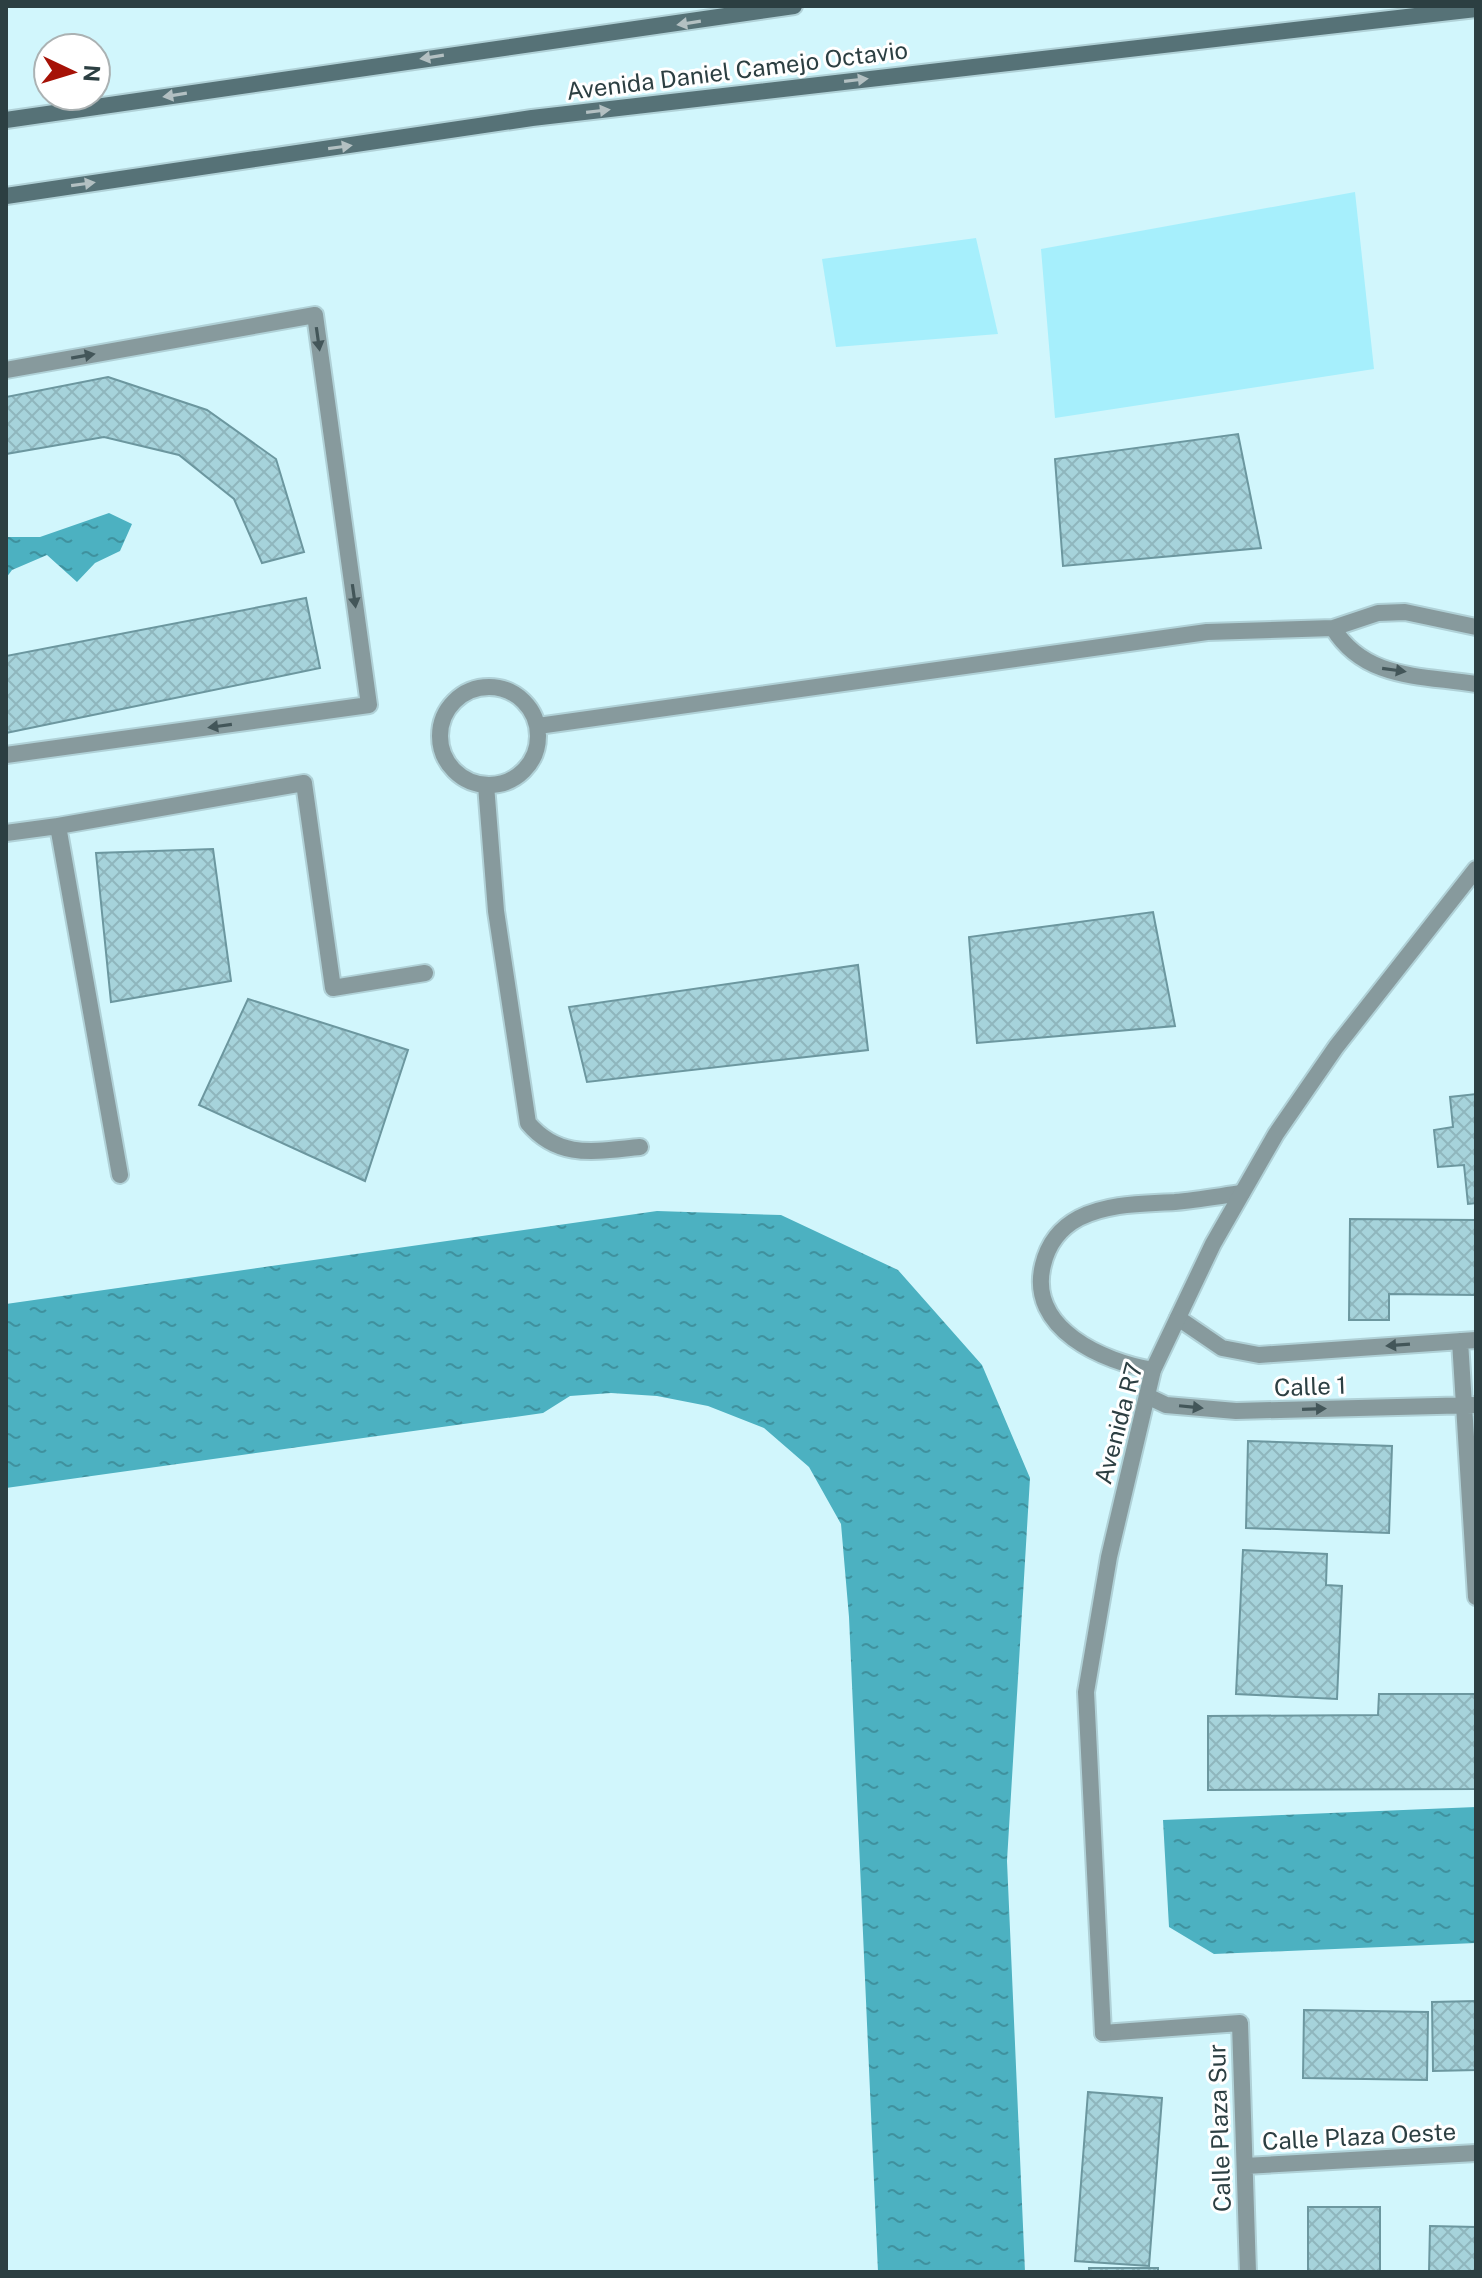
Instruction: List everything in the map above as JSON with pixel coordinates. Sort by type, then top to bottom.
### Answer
[{"type":"street","points":[[6,120],[794,6]]},
{"type":"street","name":"Avenida Daniel Camejo Octavio","points":[[6,196],[532,118],[1476,9]]},
{"type":"street","points":[[6,370],[315,315],[369,705],[6,755]]},
{"type":"street","points":[[538,726],[1207,632],[1333,628],[1355,618],[1405,612],[1476,627]]},
{"type":"street","points":[[1333,628],[1343,644],[1370,665],[1476,684]]},
{"type":"street","points":[[479,687],[505,688],[527,703],[538,726],[536,752],[522,773],[499,785],[473,783],[452,769],[441,746],[442,720],[456,699],[479,687]]},
{"type":"street","points":[[6,833],[304,783],[333,988],[425,973]]},
{"type":"street","points":[[486,785],[496,911],[528,1123],[540,1137],[568,1151],[640,1147]]},
{"type":"street","points":[[58,826],[120,1175]]},
{"type":"street","name":"Avenida R7","points":[[1103,2033],[1086,1692],[1109,1557],[1153,1370],[1242,1193],[1276,1134],[1336,1047],[1476,869]]},
{"type":"street","points":[[1153,1370],[1107,1359],[1085,1347],[1055,1320],[1046,1305],[1042,1288],[1046,1253],[1066,1226],[1103,1209],[1242,1193]]},
{"type":"street","points":[[1178,1318],[1222,1348],[1259,1355],[1468,1340],[1476,1597]]},
{"type":"street","name":"Calle 1","points":[[1147,1396],[1166,1405],[1236,1411],[1471,1405]]},
{"type":"street","name":"Calle Plaza Sur","points":[[1103,2033],[1240,2023],[1248,2272]]},
{"type":"street","name":"Calle Plaza Oeste","points":[[1245,2166],[1476,2153]]},
{"type":"shaded area","points":[[1355,192],[1374,369],[1055,418],[1041,249]]},
{"type":"shaded area","points":[[976,238],[998,334],[836,347],[822,259]]},
{"type":"water","points":[[109,513],[132,524],[120,551],[95,563],[77,582],[47,555],[12,570],[6,578],[6,537],[40,537]]},
{"type":"water","points":[[657,1211],[781,1215],[898,1270],[982,1365],[1030,1478],[1007,1861],[1025,2272],[878,2272],[849,1617],[841,1524],[809,1467],[764,1428],[708,1406],[657,1396],[611,1393],[570,1396],[543,1413],[6,1488],[6,1304]]},
{"type":"water","points":[[1476,1807],[1476,1943],[1214,1954],[1169,1927],[1163,1820]]},
{"type":"building","points":[[108,377],[207,410],[276,459],[304,552],[262,563],[234,499],[179,455],[104,437],[6,454],[6,397]]},
{"type":"building","points":[[1238,434],[1261,548],[1063,566],[1055,459]]},
{"type":"building","points":[[306,598],[320,668],[6,733],[6,656]]},
{"type":"building","points":[[213,849],[231,981],[111,1002],[96,853]]},
{"type":"building","points":[[1153,912],[1175,1026],[977,1043],[969,937]]},
{"type":"building","points":[[858,965],[868,1050],[587,1082],[569,1007]]},
{"type":"building","points":[[248,999],[408,1050],[365,1181],[199,1105]]},
{"type":"building","points":[[1476,1094],[1476,1203],[1468,1204],[1464,1165],[1438,1167],[1434,1130],[1453,1127],[1450,1097]]},
{"type":"building","points":[[1350,1219],[1476,1220],[1476,1295],[1389,1294],[1389,1320],[1349,1320]]},
{"type":"building","points":[[1248,1441],[1392,1446],[1389,1533],[1246,1528]]},
{"type":"building","points":[[1243,1550],[1327,1554],[1326,1585],[1342,1586],[1337,1699],[1236,1694]]},
{"type":"building","points":[[1379,1694],[1476,1694],[1476,1789],[1208,1790],[1208,1716],[1378,1715]]},
{"type":"building","points":[[1476,2001],[1476,2070],[1433,2071],[1432,2002]]},
{"type":"building","points":[[1304,2010],[1428,2012],[1427,2080],[1303,2078]]},
{"type":"building","points":[[1088,2092],[1162,2098],[1149,2266],[1075,2261]]},
{"type":"building","points":[[1308,2207],[1380,2207],[1380,2272],[1308,2272]]},
{"type":"building","points":[[1430,2226],[1476,2227],[1476,2272],[1429,2272]]},
{"type":"building","points":[[1089,2268],[1158,2268],[1158,2272],[1089,2272]]}]
